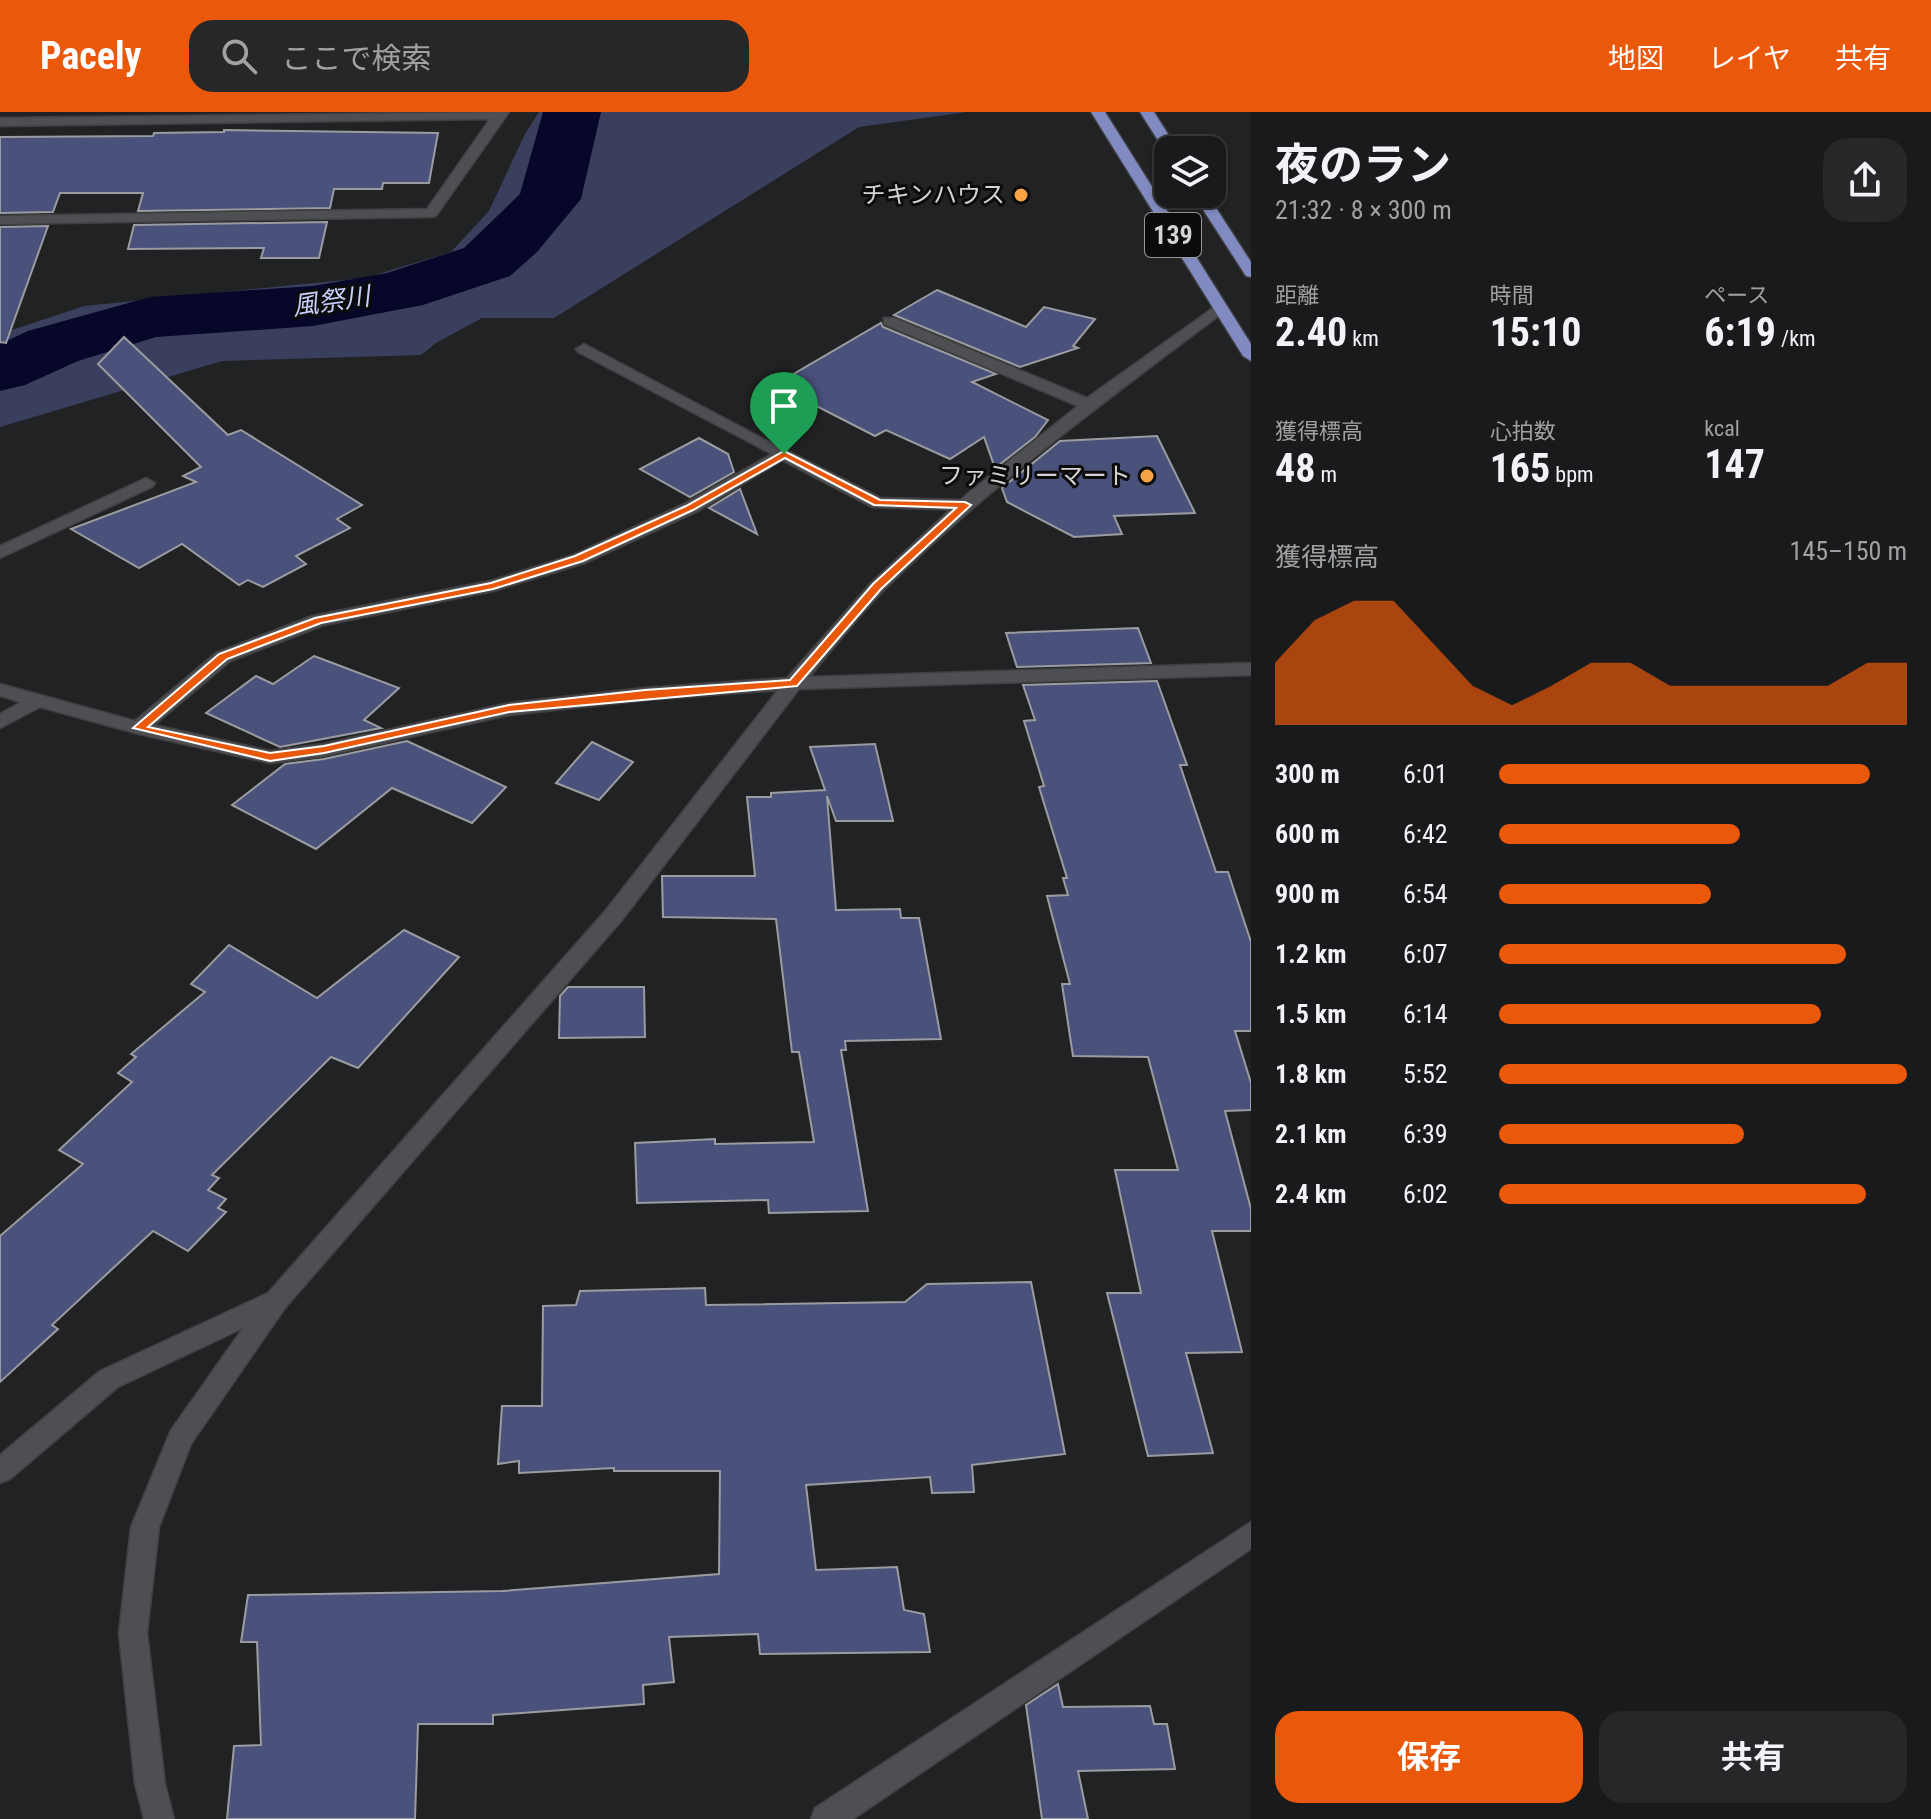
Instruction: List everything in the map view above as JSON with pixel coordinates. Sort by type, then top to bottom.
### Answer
[{"type":"highway","name":"139","points":[[1098,112],[1251,356]]},
{"type":"highway","points":[[1147,112],[1162,136]]},
{"type":"highway","name":"139","points":[[1209,208],[1251,273]]},
{"type":"street","points":[[0,122],[501,114]]},
{"type":"street","points":[[0,220],[431,213],[501,114]]},
{"type":"street","points":[[159,1819],[150,1784],[133,1633],[145,1527],[180,1438],[277,1300],[614,915],[793,683],[877,587],[965,505],[1089,405],[1220,308]]},
{"type":"street","points":[[889,321],[1089,405]]},
{"type":"street","points":[[584,349],[878,503],[965,505]]},
{"type":"street","points":[[139,728],[223,657],[319,620],[493,586],[579,559],[690,508],[784,454]]},
{"type":"street","points":[[0,553],[146,483]]},
{"type":"street","points":[[0,690],[34,702],[270,757],[324,750],[509,709],[645,694],[793,683],[1251,669]]},
{"type":"street","points":[[0,722],[34,702]]},
{"type":"street","points":[[0,1471],[109,1379],[277,1300]]},
{"type":"street","points":[[826,1819],[1251,1534]]},
{"type":"shaded area","points":[[539,112],[967,112],[859,127],[554,318],[482,318],[436,343],[421,355],[222,361],[0,427],[0,334],[84,306],[365,278],[451,252],[489,211],[525,134]]},
{"type":"building","points":[[224,130],[438,133],[429,183],[383,183],[382,189],[334,189],[330,208],[138,211],[143,193],[60,193],[53,212],[0,213],[0,137],[153,136],[154,133]]},
{"type":"building","points":[[327,222],[319,258],[261,258],[264,248],[128,249],[134,225]]},
{"type":"building","points":[[48,226],[6,343],[0,342],[0,227]]},
{"type":"building","points":[[937,290],[1026,327],[1044,307],[1095,319],[1073,346],[1078,348],[1020,367],[894,315]]},
{"type":"building","points":[[881,323],[883,327],[996,374],[972,382],[1048,420],[1035,437],[995,468],[984,437],[950,459],[886,430],[875,436],[783,389],[788,386],[780,382]]},
{"type":"building","points":[[124,337],[228,435],[241,430],[362,505],[337,519],[350,528],[296,556],[306,564],[263,587],[248,580],[239,585],[182,544],[139,568],[71,529],[196,482],[183,476],[201,467],[98,364]]},
{"type":"building","points":[[1157,436],[1195,513],[1114,516],[1122,534],[1074,537],[1007,502],[1002,488],[1060,441]]},
{"type":"building","points":[[699,438],[728,454],[734,472],[690,497],[640,469]]},
{"type":"building","points":[[740,489],[757,534],[709,508]]},
{"type":"building","points":[[1138,628],[1151,663],[1017,667],[1006,633]]},
{"type":"building","points":[[314,656],[399,688],[364,720],[381,728],[280,747],[206,713],[256,676],[273,684]]},
{"type":"building","points":[[1157,681],[1187,765],[1180,765],[1216,872],[1228,872],[1251,942],[1251,1031],[1235,1031],[1251,1083],[1251,1110],[1225,1111],[1251,1209],[1251,1231],[1212,1231],[1242,1352],[1186,1353],[1213,1453],[1148,1456],[1107,1293],[1141,1293],[1115,1170],[1178,1170],[1148,1057],[1073,1056],[1062,984],[1070,984],[1047,896],[1068,895],[1063,878],[1067,878],[1039,787],[1044,786],[1024,721],[1035,720],[1023,685]]},
{"type":"building","points":[[407,741],[506,787],[472,823],[392,788],[316,849],[232,805],[285,764]]},
{"type":"building","points":[[592,742],[633,762],[599,800],[556,783]]},
{"type":"building","points":[[875,744],[893,821],[836,821],[827,796],[836,910],[900,909],[901,918],[919,918],[941,1039],[845,1041],[846,1050],[841,1050],[868,1211],[769,1213],[768,1200],[637,1203],[635,1143],[715,1139],[715,1144],[814,1142],[799,1052],[792,1052],[776,919],[663,917],[662,876],[755,876],[747,797],[825,790],[810,747]]},
{"type":"building","points":[[404,930],[459,957],[358,1068],[331,1057],[212,1175],[219,1178],[208,1190],[226,1199],[218,1208],[226,1212],[188,1251],[153,1231],[52,1325],[58,1329],[0,1382],[0,1236],[83,1164],[59,1150],[132,1082],[118,1073],[136,1057],[131,1054],[205,992],[191,984],[229,945],[317,998]]},
{"type":"building","points":[[568,987],[644,987],[645,1037],[559,1038],[560,996]]},
{"type":"building","points":[[1031,1282],[1065,1454],[972,1465],[974,1492],[932,1493],[930,1477],[806,1485],[816,1570],[897,1567],[904,1610],[924,1614],[930,1652],[760,1654],[758,1634],[669,1637],[674,1682],[643,1685],[644,1704],[493,1715],[493,1724],[418,1724],[415,1819],[227,1819],[234,1746],[261,1745],[257,1642],[241,1642],[248,1595],[503,1591],[719,1574],[720,1471],[614,1471],[614,1468],[519,1473],[519,1461],[498,1464],[502,1406],[542,1406],[543,1306],[576,1305],[580,1291],[705,1288],[706,1305],[905,1302],[927,1284]]},
{"type":"building","points":[[1058,1684],[1063,1707],[1150,1706],[1154,1724],[1167,1724],[1175,1769],[1078,1771],[1088,1819],[1042,1819],[1026,1705]]},
{"type":"waterway","name":"風祭川","points":[[0,370],[53,346],[150,317],[313,306],[399,291],[487,262],[550,199],[572,112]]},
{"type":"place","name":"チキンハウス","points":[[1021,195]]},
{"type":"place","name":"ファミリーマート","points":[[1147,476]]},
{"type":"route","points":[[784,454],[878,503],[965,505],[877,587],[793,683],[645,694],[509,709],[324,750],[270,757],[139,728],[223,657],[319,620],[493,586],[579,559],[690,508],[784,454]]}]
